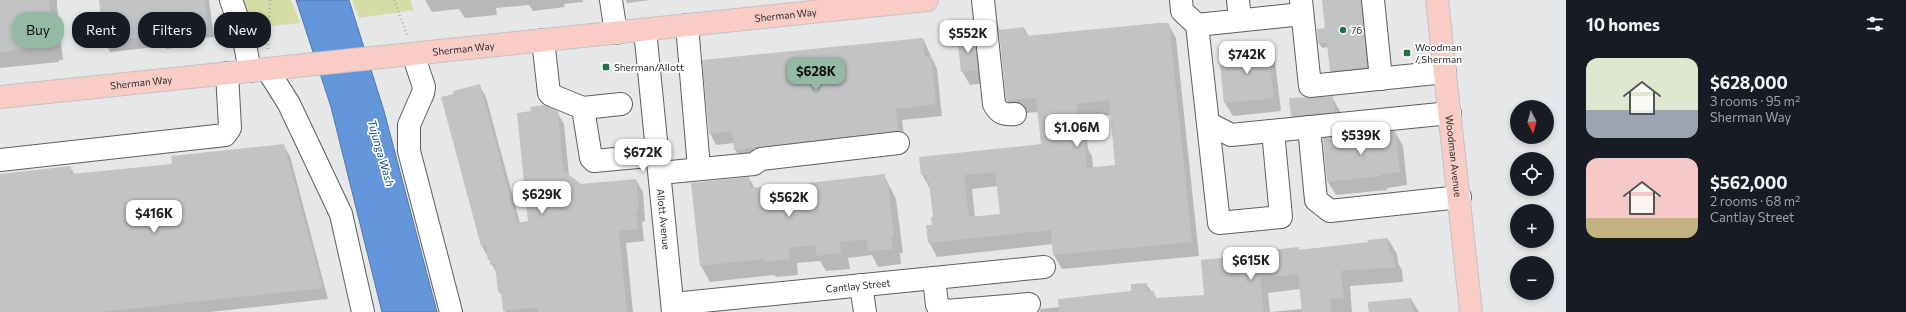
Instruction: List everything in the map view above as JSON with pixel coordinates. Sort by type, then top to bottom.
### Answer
[{"type":"main road","name":"Sherman Way","points":[[0,97],[645,30],[687,25],[799,7],[927,0]]},
{"type":"main road","name":"Woodman Avenue","points":[[1437,0],[1460,197],[1471,312]]},
{"type":"street","points":[[231,0],[243,34],[259,70],[289,104],[341,214],[363,312]]},
{"type":"street","points":[[611,0],[616,32]]},
{"type":"street","points":[[983,0],[994,104],[1000,113],[1007,115],[1015,114]]},
{"type":"street","points":[[1181,0],[1182,11],[1197,25],[1219,223],[1281,216],[1291,129]]},
{"type":"street","points":[[1373,0],[1381,79]]},
{"type":"street","points":[[1197,25],[1239,10],[1301,7],[1310,86],[1445,72]]},
{"type":"street","points":[[687,25],[699,168]]},
{"type":"street","name":"Allott Avenue","points":[[645,30],[673,308]]},
{"type":"street","points":[[543,40],[549,93],[551,95],[583,108],[620,104]]},
{"type":"street","points":[[405,55],[424,87],[410,124],[409,151],[451,312]]},
{"type":"street","points":[[0,160],[225,135],[230,128],[227,73]]},
{"type":"street","points":[[583,108],[591,158],[594,161],[659,164],[699,168],[754,164],[761,159],[898,143]]},
{"type":"street","points":[[1208,123],[1231,135],[1450,113]]},
{"type":"street","points":[[1291,129],[1316,200],[1330,211],[1460,197]]},
{"type":"street","name":"Cantlay Street","points":[[673,308],[861,285],[1034,268],[1029,308]]},
{"type":"street","points":[[934,278],[937,305],[946,311],[1029,308]]},
{"type":"street","points":[[861,285],[864,312]]},
{"type":"path","points":[[259,70],[270,0]]},
{"type":"path","points":[[394,0],[405,55]]},
{"type":"green space","points":[[241,0],[291,0],[300,23],[271,26],[271,12],[245,12]]},
{"type":"green space","points":[[352,0],[410,0],[414,10],[359,18]]},
{"type":"water","name":"Tujunga Wash","points":[[296,0],[349,0],[384,111],[437,312],[382,312],[331,107]]},
{"type":"building","points":[[0,0],[49,0],[50,12],[12,12],[12,48],[34,48],[0,52]]},
{"type":"building","points":[[99,0],[205,0],[208,26],[206,26],[206,12],[138,12],[138,37],[130,38],[130,12],[100,12]]},
{"type":"building","points":[[1322,0],[1361,0],[1367,67],[1330,71],[1327,43],[1318,43],[1317,29],[1325,28]]},
{"type":"building","points":[[1169,23],[1192,242],[1053,255],[1051,230],[928,243],[926,225],[932,225],[931,217],[933,217],[929,181],[927,182],[926,174],[921,175],[919,157],[1041,144],[1036,98],[1006,100],[999,30],[1024,27],[1025,36]],"holes":[[[1109,100],[1115,165],[1087,168],[1084,140],[1081,141],[1077,104]],[[995,172],[1000,214],[969,217],[964,175]]]},
{"type":"building","points":[[974,35],[978,70],[961,72],[957,37]]},
{"type":"building","points":[[923,38],[925,57],[931,56],[936,104],[896,109],[899,131],[734,150],[732,131],[709,134],[702,60]]},
{"type":"building","points":[[1268,47],[1274,98],[1224,103],[1219,55],[1235,53],[1235,50]]},
{"type":"building","points":[[480,84],[517,223],[528,221],[517,113],[531,111],[530,107],[544,105],[558,111],[563,170],[581,184],[636,179],[639,210],[636,210],[638,229],[619,231],[627,312],[538,312],[538,307],[503,311],[501,291],[498,292],[495,264],[490,265],[486,245],[481,246],[441,97],[454,94],[453,91]]},
{"type":"building","points":[[1333,96],[1335,112],[1291,116],[1289,98]]},
{"type":"building","points":[[1395,131],[1400,172],[1380,176],[1327,182],[1323,138]]},
{"type":"building","points":[[284,144],[323,288],[101,312],[0,312],[0,174],[71,166],[71,174],[172,164],[171,156]]},
{"type":"building","points":[[885,174],[885,182],[888,182],[894,237],[891,237],[893,249],[868,251],[867,239],[840,242],[841,253],[816,256],[815,245],[789,248],[790,259],[765,262],[765,259],[700,266],[691,183],[749,177],[750,188],[782,185],[783,193],[810,191],[809,183]]},
{"type":"building","points":[[1388,238],[1390,254],[1393,254],[1395,267],[1341,271],[1344,298],[1330,299],[1331,312],[1302,312],[1298,274],[1260,278],[1264,312],[1059,312],[1058,299],[1131,291],[1131,284],[1147,283],[1147,291],[1154,291],[1155,298],[1204,295],[1201,260],[1242,256],[1242,253],[1299,247],[1299,250],[1368,242],[1367,240]]},
{"type":"building","points":[[1411,298],[1413,312],[1369,312],[1368,302]]},
{"type":"place","name":"76","points":[[1343,30]]},
{"type":"place","name":"Woodman / Sherman","points":[[1407,53]]},
{"type":"place","name":"Sherman/Allott","points":[[606,67]]}]
